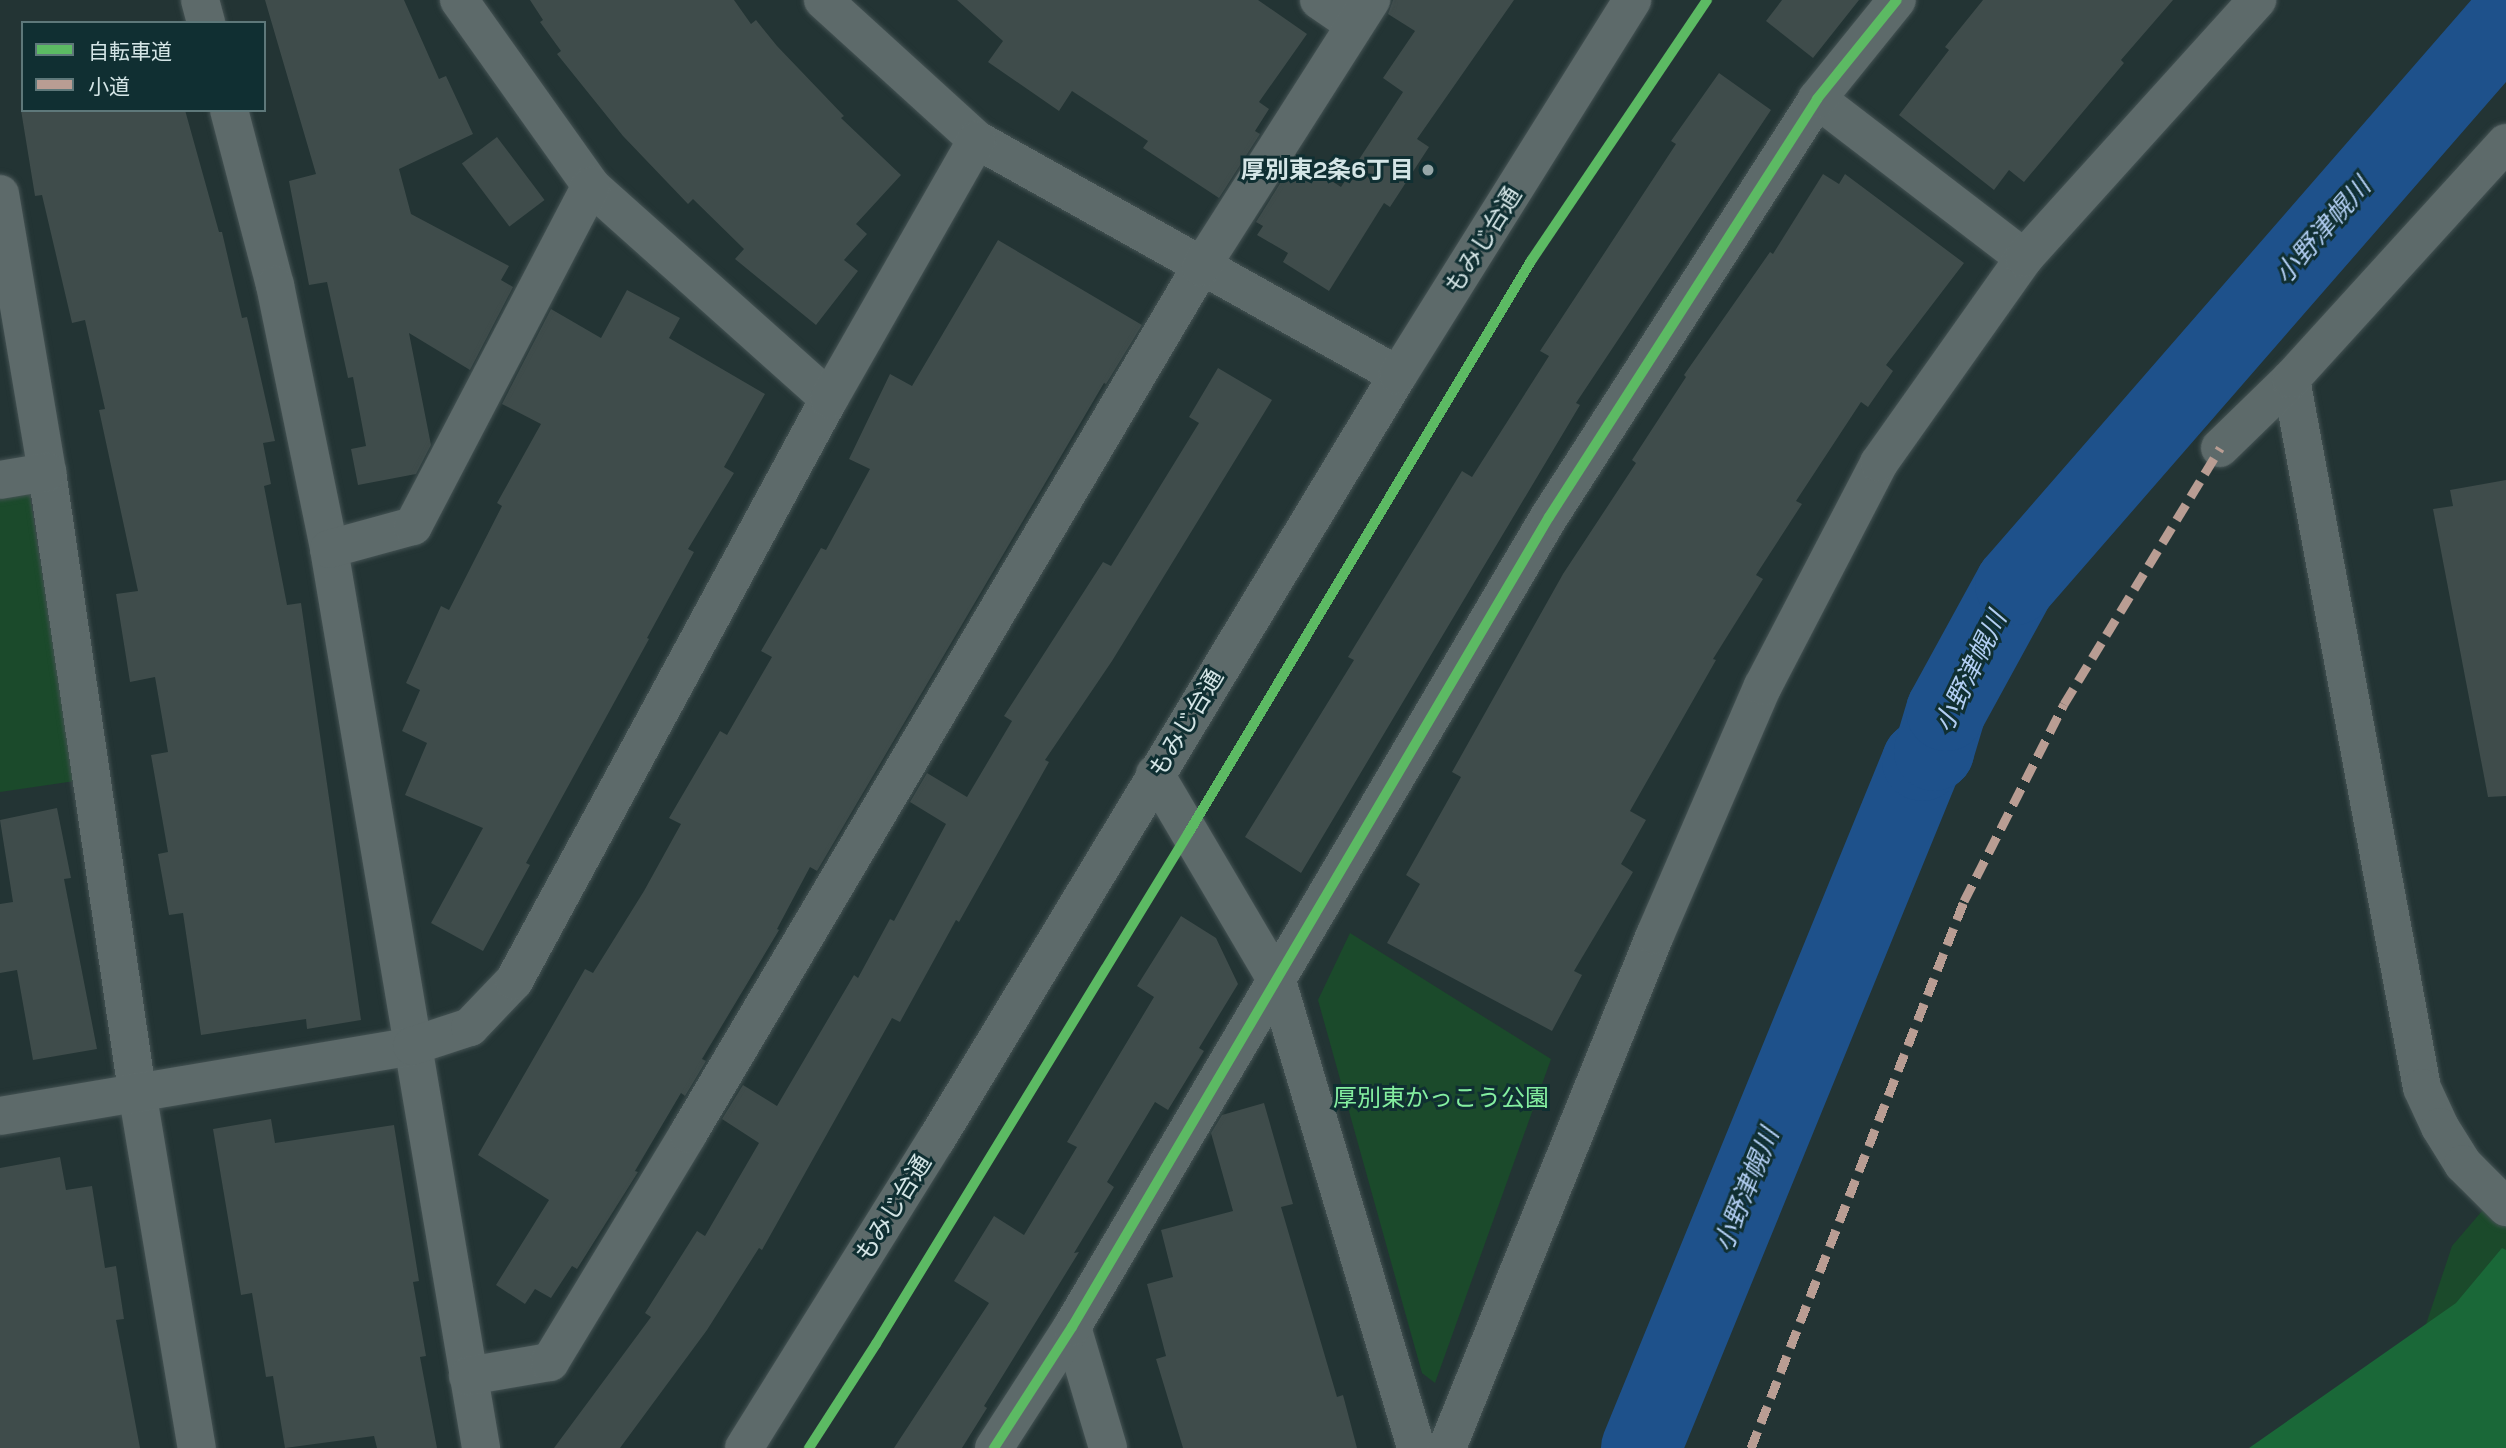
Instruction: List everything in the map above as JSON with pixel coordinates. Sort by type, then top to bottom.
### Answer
[{"type":"street","points":[[200,0],[205,21]]},
{"type":"street","points":[[459,0],[591,186],[830,399]]},
{"type":"street","points":[[823,0],[977,140],[1398,375]]},
{"type":"street","points":[[468,1376],[550,1362],[688,1134],[1201,267],[1362,12],[1319,0]]},
{"type":"street","name":"もみじ台通","points":[[744,1448],[936,1140],[1398,375],[1632,0]]},
{"type":"street","points":[[994,1448],[1072,1327],[1549,517],[1817,99],[1897,0]]},
{"type":"street","points":[[1447,1448],[1655,935],[1763,686],[1879,463],[2024,258],[2257,0]]},
{"type":"street","points":[[1817,99],[2024,258]]},
{"type":"street","points":[[230,112],[275,285],[329,549],[481,1448]]},
{"type":"street","points":[[0,1116],[412,1046],[470,1027],[514,981],[830,399],[977,140]]},
{"type":"street","points":[[2220,447],[2291,379],[2506,144]]},
{"type":"street","points":[[329,549],[413,526],[591,186]]},
{"type":"street","points":[[0,194],[10,304],[47,472],[137,1091],[198,1448]]},
{"type":"street","points":[[2291,379],[2422,1088],[2440,1127],[2463,1164],[2506,1207]]},
{"type":"street","points":[[0,480],[47,472]]},
{"type":"street","points":[[1155,774],[1276,981],[1416,1448]]},
{"type":"street","points":[[1072,1327],[1108,1448]]},
{"type":"green space","points":[[29,489],[75,781],[0,792],[0,494]]},
{"type":"green space","name":"厚別東かっこう公園","points":[[1350,933],[1551,1059],[1435,1383],[1422,1373],[1318,1000]]},
{"type":"green space","points":[[2506,1183],[2506,1448],[2385,1448],[2452,1246]]},
{"type":"green space","points":[[2502,1248],[2506,1250],[2506,1448],[2249,1448],[2456,1303]]},
{"type":"building","points":[[265,0],[404,0],[439,79],[446,76],[473,134],[399,169],[411,214],[509,266],[501,280],[513,287],[470,370],[409,333],[431,445],[416,474],[358,485],[351,449],[366,446],[353,377],[348,378],[327,282],[309,285],[289,181],[316,174]]},
{"type":"building","points":[[530,0],[734,0],[751,24],[756,20],[844,116],[841,118],[901,175],[856,224],[867,234],[844,260],[858,271],[816,325],[735,259],[744,249],[693,199],[688,204],[623,136],[557,54],[561,51],[540,22],[543,20]]},
{"type":"building","points":[[957,0],[1258,0],[1307,34],[1259,102],[1269,109],[1255,131],[1260,134],[1219,198],[1143,148],[1148,141],[1072,91],[1059,111],[988,62],[1003,41]]},
{"type":"building","points":[[1393,0],[1514,0],[1417,139],[1429,147],[1390,207],[1384,203],[1329,291],[1283,262],[1288,253],[1257,235],[1263,226],[1256,222],[1296,158],[1341,187],[1403,92],[1383,78],[1415,31],[1388,14]]},
{"type":"building","points":[[1782,0],[1859,0],[1813,58],[1766,21]]},
{"type":"building","points":[[1983,0],[2173,0],[2121,60],[2124,63],[2024,182],[2009,170],[1994,190],[1899,115],[1949,50],[1945,47]]},
{"type":"building","points":[[1719,73],[1771,110],[1576,403],[1580,405],[1301,873],[1245,837],[1354,660],[1348,657],[1462,471],[1472,477],[1549,356],[1540,351],[1676,144],[1671,141]]},
{"type":"building","points":[[21,112],[186,112],[219,232],[222,232],[242,318],[247,317],[275,441],[263,443],[271,484],[264,486],[287,605],[301,603],[361,1020],[307,1029],[306,1019],[201,1035],[183,913],[169,915],[158,854],[168,852],[151,755],[168,752],[155,677],[130,682],[116,594],[138,591],[99,410],[105,409],[85,320],[72,323],[42,195],[35,196]]},
{"type":"building","points":[[497,137],[545,200],[509,227],[462,163]]},
{"type":"building","points":[[1823,174],[1839,184],[1845,174],[1964,263],[1886,365],[1893,371],[1868,407],[1861,402],[1796,501],[1802,504],[1756,575],[1763,579],[1713,659],[1716,660],[1630,811],[1646,820],[1621,864],[1633,872],[1574,971],[1582,975],[1552,1031],[1387,943],[1420,884],[1406,875],[1461,777],[1452,772],[1563,574],[1636,463],[1632,460],[1686,377],[1684,375],[1770,252],[1773,254]]},
{"type":"building","points":[[998,240],[1142,325],[1106,384],[1104,383],[817,871],[810,867],[777,929],[779,930],[702,1059],[706,1061],[685,1096],[681,1093],[635,1171],[638,1172],[577,1269],[572,1266],[551,1298],[535,1289],[525,1304],[496,1285],[549,1200],[478,1155],[585,969],[593,973],[644,891],[681,824],[669,818],[720,731],[727,735],[772,657],[761,651],[821,548],[826,550],[870,469],[849,459],[890,374],[912,386]]},
{"type":"building","points":[[627,290],[680,318],[669,338],[765,394],[724,467],[734,473],[688,549],[694,552],[526,863],[530,865],[483,951],[431,923],[483,828],[405,795],[427,743],[402,731],[420,690],[406,683],[441,606],[449,610],[502,506],[497,503],[541,424],[502,404],[551,309],[601,338]]},
{"type":"building","points":[[1218,368],[1272,400],[1112,661],[1045,760],[1049,762],[959,922],[956,920],[900,1022],[892,1018],[762,1250],[759,1248],[707,1330],[620,1448],[554,1448],[651,1317],[645,1313],[697,1231],[705,1236],[759,1143],[722,1119],[743,1085],[777,1106],[854,975],[858,978],[890,919],[894,921],[946,824],[910,802],[927,773],[967,797],[1012,721],[1004,716],[1103,562],[1111,566],[1199,423],[1189,417]]},
{"type":"building","points":[[2506,480],[2506,796],[2488,797],[2433,509],[2453,506],[2450,490]]},
{"type":"building","points":[[57,808],[71,878],[64,879],[97,1049],[33,1060],[17,970],[0,973],[0,904],[13,902],[0,820]]},
{"type":"building","points":[[1181,916],[1216,938],[1238,984],[1199,1048],[1204,1051],[1168,1110],[1155,1102],[1107,1182],[1114,1187],[1074,1253],[1079,1252],[984,1406],[987,1408],[962,1448],[894,1448],[989,1303],[954,1281],[994,1216],[1024,1235],[1077,1147],[1067,1142],[1154,997],[1137,986]]},
{"type":"building","points":[[1264,1103],[1293,1204],[1281,1207],[1337,1397],[1343,1395],[1357,1448],[1183,1448],[1156,1359],[1166,1356],[1147,1284],[1173,1277],[1161,1230],[1233,1211],[1211,1133],[1222,1115]]},
{"type":"building","points":[[271,1119],[275,1143],[394,1125],[419,1281],[413,1282],[426,1356],[420,1357],[437,1448],[377,1448],[374,1436],[285,1448],[273,1376],[266,1377],[252,1293],[241,1295],[213,1129]]},
{"type":"building","points":[[60,1157],[66,1190],[92,1186],[105,1268],[116,1266],[124,1319],[116,1320],[140,1448],[0,1448],[0,1168]]},
{"type":"waterway","name":"小野津幌川","points":[[1641,1448],[1922,761],[1934,751],[1946,711],[2015,585],[2506,21]]},
{"type":"marked path","points":[[1751,1448],[1964,901],[2064,704],[2220,448]]},
{"type":"cycle path","points":[[809,1448],[876,1344],[1189,832],[1531,261],[1707,0]]},
{"type":"cycle path","points":[[994,1448],[1072,1327],[1549,517],[1817,99],[1897,0]]},
{"type":"place","name":"厚別東2条6丁目","points":[[1428,170]]}]
